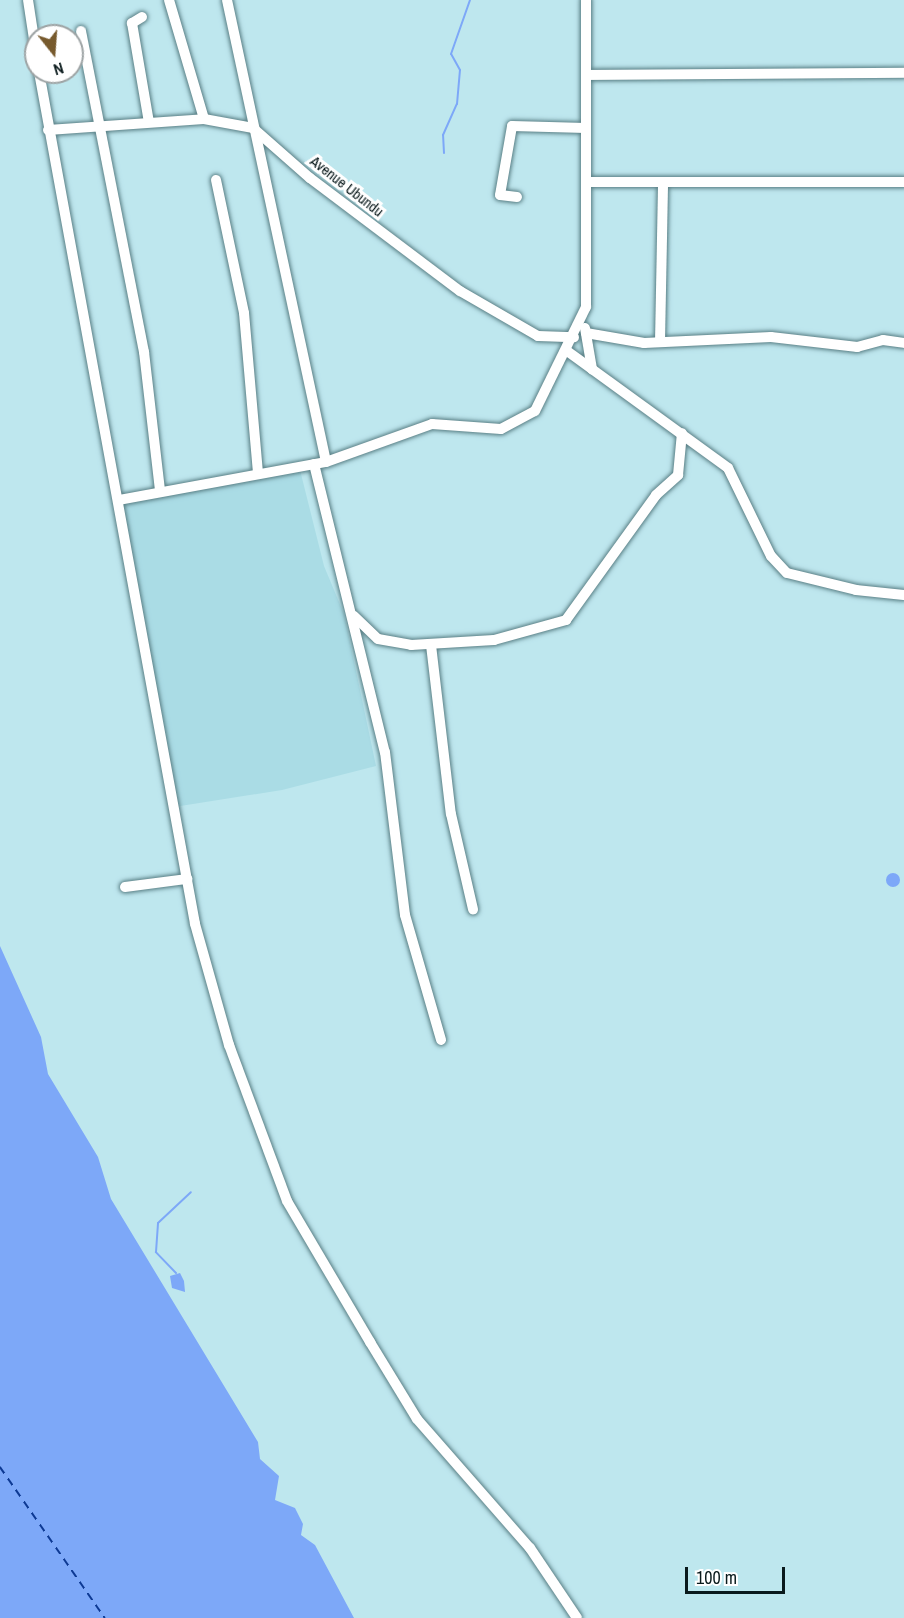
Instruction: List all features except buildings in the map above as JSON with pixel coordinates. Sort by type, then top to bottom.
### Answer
[{"type":"street","points":[[28,0],[32,24]]},
{"type":"street","points":[[169,0],[204,119]]},
{"type":"street","points":[[226,0],[327,462]]},
{"type":"street","points":[[586,0],[584,319],[592,369]]},
{"type":"street","points":[[142,17],[132,23],[149,122]]},
{"type":"street","points":[[84,45],[145,357],[160,490]]},
{"type":"street","points":[[586,75],[904,73]]},
{"type":"street","points":[[41,84],[203,964],[287,1201],[417,1419],[530,1548],[577,1618]]},
{"type":"street","points":[[48,130],[204,119],[254,128]]},
{"type":"street","points":[[517,197],[500,195],[512,126],[586,128]]},
{"type":"street","name":"Avenue Ubundu","points":[[254,128],[310,178],[460,291],[538,336],[574,337]]},
{"type":"street","points":[[216,180],[244,313],[258,472]]},
{"type":"street","points":[[586,182],[904,182]]},
{"type":"street","points":[[660,342],[663,182]]},
{"type":"street","points":[[119,500],[258,472],[327,462],[432,424],[485,430],[517,423],[535,411],[584,319]]},
{"type":"street","points":[[586,333],[660,342],[771,337],[857,347],[883,340],[904,343]]},
{"type":"street","points":[[567,351],[682,433],[733,473],[771,556],[787,573],[856,590],[904,595]]},
{"type":"street","points":[[351,613],[378,639],[431,645],[494,640],[566,620],[656,495],[678,475],[682,433]]},
{"type":"street","points":[[315,464],[385,752],[405,915],[441,1040]]},
{"type":"street","points":[[431,645],[451,814],[473,909]]},
{"type":"street","points":[[125,887],[187,879]]},
{"type":"shaded area","points":[[299,466],[324,566],[344,614],[376,766],[282,790],[174,807],[119,502]]},
{"type":"water","points":[[893,873],[898,875],[900,880],[898,885],[893,887],[888,885],[886,880],[888,875]]},
{"type":"water","points":[[0,946],[41,1037],[48,1074],[98,1157],[111,1199],[258,1442],[260,1459],[279,1476],[275,1500],[295,1508],[303,1524],[301,1535],[315,1545],[354,1618],[0,1618]]},
{"type":"water","points":[[180,1273],[184,1281],[185,1292],[172,1288],[170,1276]]},
{"type":"waterway","points":[[444,153],[443,135],[457,104],[460,70],[451,54],[470,0]]},
{"type":"waterway","points":[[176,1273],[156,1252],[158,1223],[191,1192]]},
{"type":"ferry route","points":[[0,1467],[105,1618]]}]
